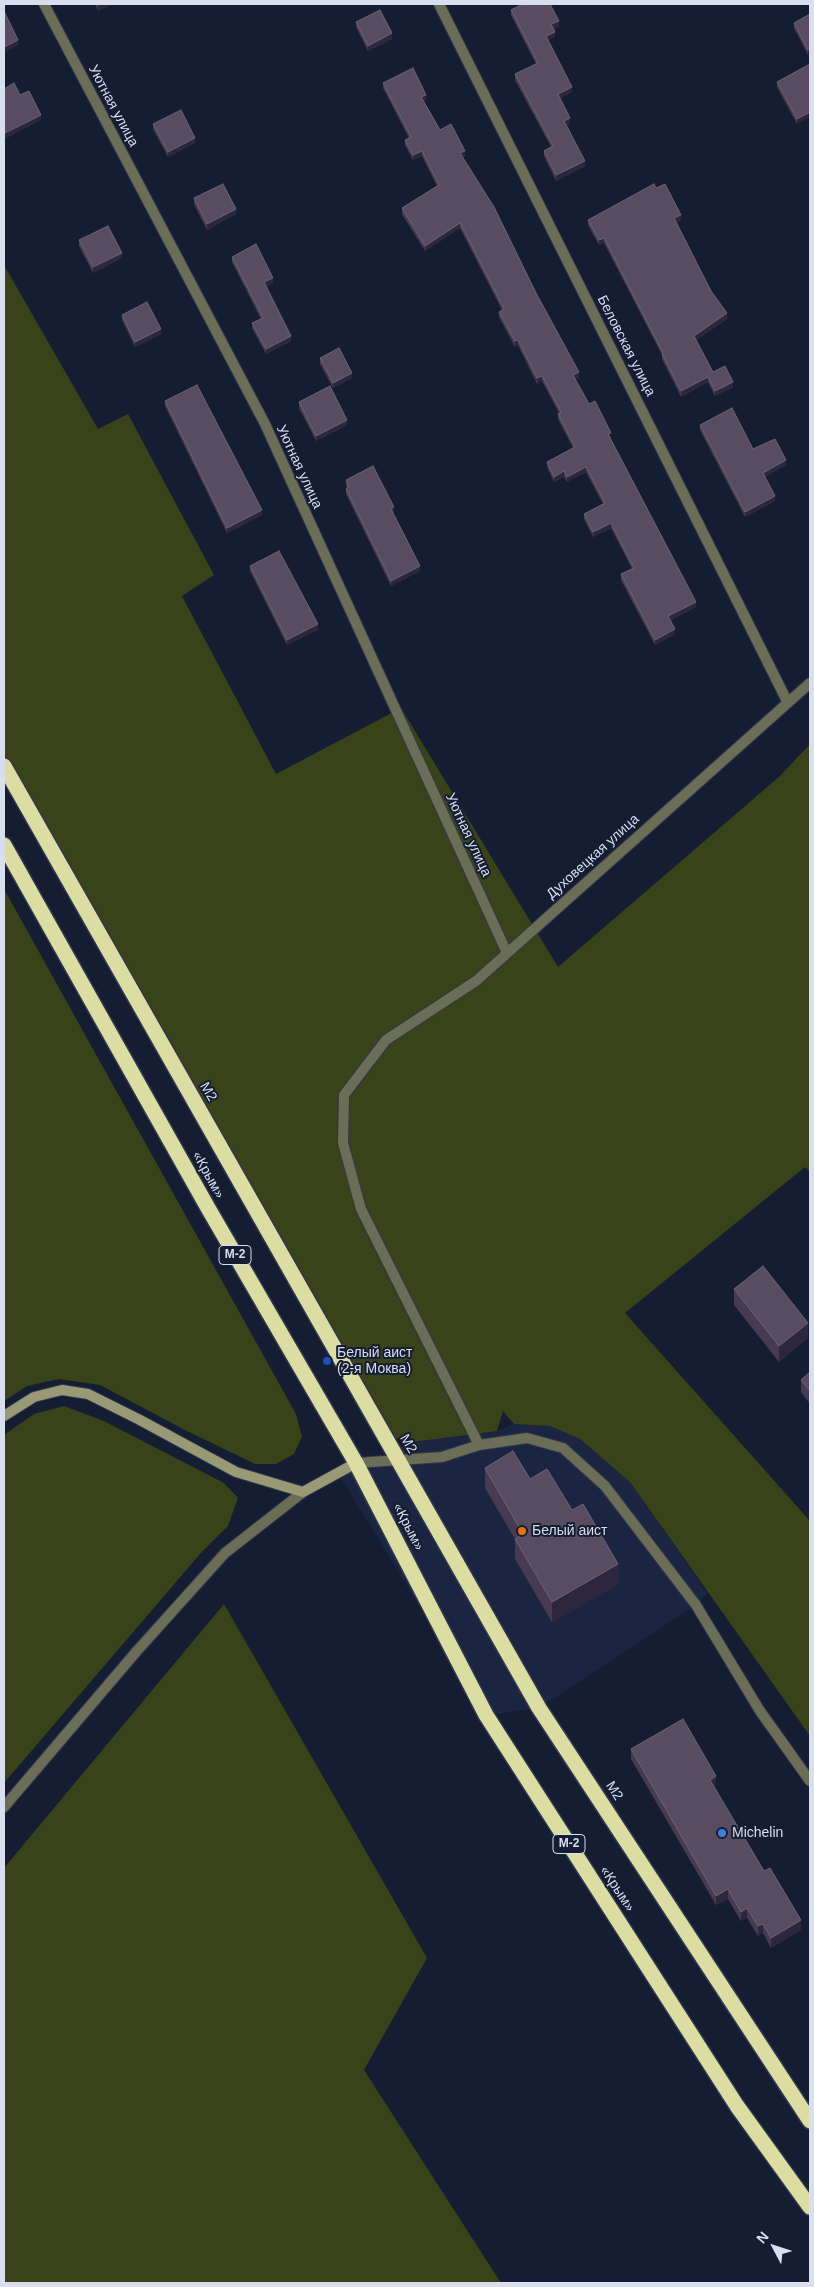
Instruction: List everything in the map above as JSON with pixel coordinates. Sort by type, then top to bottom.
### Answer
[{"type":"highway","name":"М2","points":[[4,766],[539,1708],[810,2121]]},
{"type":"highway","name":"«Крым»","points":[[4,845],[208,1208],[356,1463],[486,1715],[737,2106],[810,2207]]},
{"type":"street","name":"Уютная улица","points":[[44,4],[265,424],[507,953]]},
{"type":"street","name":"Беловская улица","points":[[439,4],[788,701]]},
{"type":"street","name":"Духовецкая улица","points":[[479,1445],[361,1210],[343,1143],[344,1095],[386,1040],[476,981],[810,683]]},
{"type":"street","points":[[4,1416],[34,1397],[62,1390],[88,1394],[236,1472],[303,1492]]},
{"type":"street","points":[[4,1807],[136,1652],[224,1553],[303,1492],[356,1463],[442,1457],[479,1445],[528,1438],[563,1448],[605,1486],[696,1605],[760,1711],[810,1781]]},
{"type":"shaded area","points":[[514,1424],[550,1426],[580,1439],[630,1482],[707,1593],[696,1605],[539,1708],[486,1715],[338,1473],[413,1442],[497,1431]]},
{"type":"green space","points":[[4,265],[98,429],[128,414],[214,575],[182,596],[276,774],[401,708],[558,967],[780,776],[810,744],[810,1172],[805,1167],[625,1313],[810,1521],[810,1736],[630,1482],[580,1439],[550,1426],[514,1424],[503,1411],[497,1431],[413,1442],[372,1432],[237,1183],[4,777]]},
{"type":"green space","points":[[4,889],[296,1414],[302,1437],[294,1454],[276,1464],[255,1464],[100,1385],[59,1379],[27,1386],[4,1401]]},
{"type":"green space","points":[[64,1406],[104,1421],[224,1483],[238,1498],[228,1526],[200,1554],[4,1783],[4,1435],[34,1414]]},
{"type":"green space","points":[[224,1604],[427,1958],[364,2070],[501,2283],[4,2283],[4,1868]]},
{"type":"building","points":[[523,4],[550,4],[559,21],[551,24],[555,32],[546,36],[572,87],[558,94],[570,118],[564,121],[585,161],[556,175],[544,151],[553,146],[515,74],[538,63],[511,10]]},
{"type":"building","points":[[380,10],[392,33],[368,46],[356,22]]},
{"type":"building","points":[[4,11],[18,40],[4,47]]},
{"type":"building","points":[[810,14],[810,49],[808,50],[794,23]]},
{"type":"building","points":[[810,64],[810,112],[797,119],[777,82]]},
{"type":"building","points":[[413,68],[426,95],[421,97],[440,130],[451,124],[465,151],[460,153],[494,207],[536,293],[579,372],[573,375],[589,404],[595,401],[611,433],[608,434],[696,602],[668,616],[675,629],[655,640],[621,574],[634,568],[611,523],[593,532],[584,514],[605,503],[586,467],[567,477],[564,471],[554,477],[547,462],[575,447],[558,414],[561,412],[542,376],[537,378],[518,340],[515,341],[499,312],[504,309],[460,223],[425,246],[402,208],[439,185],[422,151],[413,155],[405,140],[411,137],[383,83]]},
{"type":"building","points":[[14,83],[20,95],[29,91],[41,115],[5,133],[4,89]]},
{"type":"building","points":[[181,110],[195,138],[168,152],[153,124]]},
{"type":"building","points":[[223,184],[236,209],[207,224],[194,198]]},
{"type":"building","points":[[654,184],[656,188],[665,184],[681,215],[674,218],[711,291],[727,313],[694,336],[713,372],[725,366],[733,382],[715,391],[708,377],[681,391],[604,238],[599,240],[588,220]]},
{"type":"building","points":[[108,226],[122,253],[93,267],[79,240]]},
{"type":"building","points":[[256,244],[273,278],[264,282],[291,336],[266,349],[252,323],[263,318],[232,257]]},
{"type":"building","points":[[147,302],[161,329],[135,342],[122,315]]},
{"type":"building","points":[[339,348],[352,373],[333,383],[320,358]]},
{"type":"building","points":[[197,385],[262,510],[227,528],[165,401]]},
{"type":"building","points":[[330,386],[347,420],[316,436],[299,402]]},
{"type":"building","points":[[732,408],[753,449],[775,439],[786,460],[763,473],[775,496],[745,512],[700,425]]},
{"type":"building","points":[[373,466],[394,507],[391,509],[420,566],[391,581],[346,489],[349,487],[346,480]]},
{"type":"building","points":[[279,551],[318,624],[287,640],[250,566]]},
{"type":"building","points":[[763,1266],[808,1323],[779,1346],[734,1289]]},
{"type":"building","points":[[810,1372],[810,1391],[801,1380]]},
{"type":"building","points":[[513,1451],[530,1479],[547,1469],[572,1510],[583,1504],[618,1564],[552,1602],[515,1539],[523,1534],[485,1468]]},
{"type":"building","points":[[683,1719],[716,1776],[710,1780],[764,1871],[770,1868],[801,1920],[771,1938],[763,1924],[758,1926],[747,1908],[741,1912],[728,1889],[716,1896],[631,1749]]},
{"type":"place","name":"Белый аист (2-я Моква)","points":[[327,1361]]},
{"type":"place","name":"Белый аист","points":[[522,1531]]},
{"type":"place","name":"Michelin","points":[[722,1833]]}]
